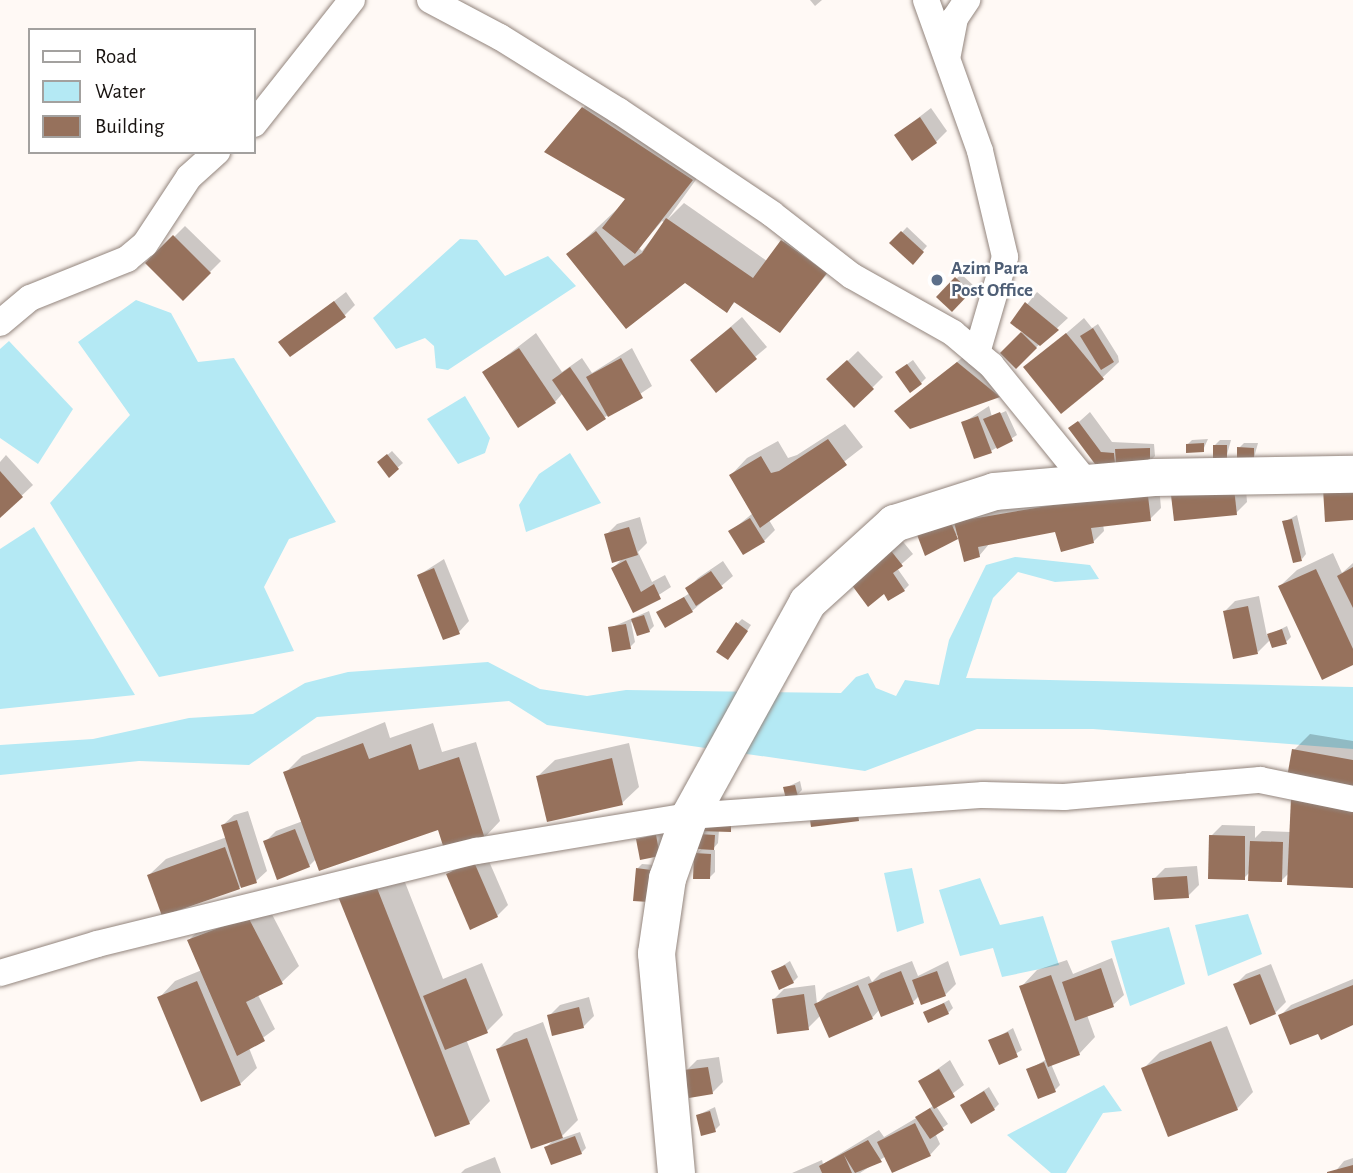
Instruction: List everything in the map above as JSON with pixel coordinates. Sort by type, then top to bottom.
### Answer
[{"type":"main road","points":[[676,1173],[656,953],[667,877],[689,816],[807,602],[894,523],[994,491],[1086,482],[1230,474],[1353,474]]},
{"type":"street","points":[[256,121],[352,0]]},
{"type":"street","points":[[430,0],[500,37],[618,111],[772,214],[852,276],[953,332],[977,353],[1086,482]]},
{"type":"street","points":[[926,0],[980,151],[1005,257],[977,353]]},
{"type":"street","points":[[948,56],[955,18],[967,0]]},
{"type":"street","points":[[0,323],[30,298],[127,259],[145,244],[189,177],[215,154]]},
{"type":"street","points":[[0,973],[97,944],[477,851],[689,816],[983,795],[1064,797],[1260,780],[1353,799]]},
{"type":"water","points":[[460,239],[477,240],[505,276],[548,256],[576,286],[448,370],[436,368],[434,346],[425,338],[396,349],[373,318]]},
{"type":"water","points":[[136,300],[171,313],[198,362],[234,358],[336,522],[289,539],[264,587],[294,651],[159,677],[50,503],[130,415],[78,342]]},
{"type":"water","points":[[9,341],[73,409],[38,464],[0,438],[0,349]]},
{"type":"water","points":[[465,396],[490,438],[485,453],[458,464],[427,419]]},
{"type":"water","points":[[570,453],[601,503],[526,532],[519,505],[539,474]]},
{"type":"water","points":[[34,527],[135,695],[0,709],[0,549]]},
{"type":"water","points":[[1015,557],[1090,565],[1099,579],[1055,582],[1018,572],[993,598],[966,678],[1353,687],[1353,749],[1093,729],[977,729],[865,771],[547,725],[509,701],[317,717],[249,765],[139,761],[0,775],[0,745],[93,739],[189,718],[253,714],[305,683],[348,672],[488,662],[540,689],[587,696],[626,690],[841,693],[856,677],[868,673],[876,688],[896,696],[905,680],[939,685],[949,640],[986,565]]},
{"type":"water","points":[[912,868],[924,923],[897,932],[884,873]]},
{"type":"water","points":[[980,878],[1000,925],[1043,916],[1059,965],[1002,977],[993,948],[960,956],[939,890]]},
{"type":"water","points":[[1248,914],[1262,954],[1208,976],[1195,925]]},
{"type":"water","points":[[1169,927],[1185,984],[1130,1006],[1111,941]]},
{"type":"water","points":[[1104,1085],[1122,1111],[1103,1113],[1066,1173],[1051,1173],[1007,1135]]},
{"type":"building","points":[[582,107],[693,180],[635,254],[602,228],[625,199],[544,152]]},
{"type":"building","points":[[920,117],[937,143],[912,161],[894,135]]},
{"type":"building","points":[[666,218],[753,278],[781,240],[827,273],[780,333],[734,302],[727,313],[685,283],[626,329],[566,254],[596,231],[624,266],[642,253]]},
{"type":"building","points":[[901,231],[924,252],[913,265],[889,243]]},
{"type":"building","points":[[173,235],[211,273],[183,301],[145,263]]},
{"type":"building","points":[[955,277],[971,292],[952,312],[936,297]]},
{"type":"building","points":[[334,301],[346,317],[290,357],[278,342]]},
{"type":"building","points":[[1025,302],[1059,330],[1040,346],[1010,323]]},
{"type":"building","points":[[731,327],[757,359],[716,393],[690,360]]},
{"type":"building","points":[[1093,328],[1114,362],[1101,370],[1080,336]]},
{"type":"building","points":[[1021,332],[1037,348],[1016,369],[1000,353]]},
{"type":"building","points":[[1066,333],[1104,379],[1061,414],[1023,367]]},
{"type":"building","points":[[519,348],[556,403],[518,428],[482,372]]},
{"type":"building","points":[[621,358],[643,398],[608,417],[586,377]]},
{"type":"building","points":[[847,360],[874,389],[854,408],[826,379]]},
{"type":"building","points":[[957,362],[1000,397],[910,429],[894,411]]},
{"type":"building","points":[[907,364],[922,384],[910,393],[895,372]]},
{"type":"building","points":[[570,367],[606,419],[587,431],[552,380]]},
{"type":"building","points":[[1000,412],[1013,441],[997,449],[983,419]]},
{"type":"building","points":[[978,416],[992,453],[974,459],[961,422]]},
{"type":"building","points":[[1078,421],[1101,452],[1114,453],[1115,464],[1095,464],[1068,428]]},
{"type":"building","points":[[828,439],[847,465],[760,528],[729,475],[761,456],[771,473],[779,471]]},
{"type":"building","points":[[1204,443],[1204,452],[1186,453],[1186,444]]},
{"type":"building","points":[[1213,445],[1227,445],[1227,460],[1213,460]]},
{"type":"building","points":[[1237,447],[1254,448],[1254,463],[1237,462]]},
{"type":"building","points":[[1150,448],[1150,462],[1116,464],[1115,449]]},
{"type":"building","points":[[387,454],[399,469],[389,478],[377,462]]},
{"type":"building","points":[[0,471],[23,497],[0,518]]},
{"type":"building","points":[[1353,486],[1353,520],[1325,522],[1323,488]]},
{"type":"building","points":[[1234,488],[1237,515],[1174,521],[1171,495]]},
{"type":"building","points":[[1148,496],[1151,521],[1091,528],[1094,543],[1061,552],[1055,532],[978,547],[980,557],[964,562],[954,522],[1094,498]]},
{"type":"building","points":[[750,518],[765,542],[743,555],[728,531]]},
{"type":"building","points":[[949,518],[958,539],[925,556],[916,532]]},
{"type":"building","points":[[1292,519],[1302,561],[1293,563],[1282,521]]},
{"type":"building","points":[[629,527],[638,555],[612,563],[604,534]]},
{"type":"building","points":[[888,547],[903,566],[893,573],[905,591],[888,601],[884,594],[868,607],[848,580]]},
{"type":"building","points":[[626,560],[641,592],[654,584],[661,599],[633,613],[611,568]]},
{"type":"building","points":[[1353,567],[1353,608],[1337,576]]},
{"type":"building","points":[[434,568],[460,634],[443,640],[417,575]]},
{"type":"building","points":[[1316,569],[1353,649],[1353,665],[1322,680],[1278,586]]},
{"type":"building","points":[[711,571],[723,588],[696,606],[685,588]]},
{"type":"building","points":[[684,597],[693,612],[665,628],[656,612]]},
{"type":"building","points":[[1248,606],[1258,654],[1233,659],[1223,611]]},
{"type":"building","points":[[644,615],[650,632],[637,636],[631,619]]},
{"type":"building","points":[[736,622],[748,631],[728,660],[716,652]]},
{"type":"building","points":[[626,624],[631,649],[612,652],[608,627]]},
{"type":"building","points":[[1282,629],[1287,644],[1272,648],[1267,634]]},
{"type":"building","points":[[363,743],[369,759],[411,744],[419,770],[459,757],[485,839],[445,852],[438,830],[319,871],[283,772]]},
{"type":"building","points":[[1292,749],[1353,760],[1353,795],[1286,783]]},
{"type":"building","points":[[612,758],[623,805],[547,822],[536,776]]},
{"type":"building","points":[[795,785],[798,797],[786,799],[783,787]]},
{"type":"building","points":[[1291,798],[1353,808],[1353,888],[1287,885]]},
{"type":"building","points":[[857,807],[859,821],[811,827],[809,813]]},
{"type":"building","points":[[701,818],[731,819],[731,832],[701,831]]},
{"type":"building","points":[[237,820],[257,883],[241,888],[221,825]]},
{"type":"building","points":[[295,829],[310,867],[277,880],[263,841]]},
{"type":"building","points":[[698,834],[715,835],[714,850],[697,849]]},
{"type":"building","points":[[656,835],[660,856],[640,860],[636,839]]},
{"type":"building","points":[[1209,835],[1245,836],[1245,880],[1208,879]]},
{"type":"building","points":[[1250,841],[1283,842],[1282,882],[1248,881]]},
{"type":"building","points":[[225,847],[240,889],[162,916],[147,875]]},
{"type":"building","points":[[694,853],[711,854],[710,879],[693,879]]},
{"type":"building","points":[[474,862],[498,917],[470,930],[446,874]]},
{"type":"building","points":[[636,868],[651,870],[649,902],[633,901]]},
{"type":"building","points":[[1187,876],[1189,898],[1154,900],[1152,878]]},
{"type":"building","points":[[375,883],[470,1124],[435,1137],[337,894]]},
{"type":"building","points":[[248,917],[283,984],[246,1002],[265,1041],[237,1056],[187,940]]},
{"type":"building","points":[[785,965],[794,983],[779,990],[771,971]]},
{"type":"building","points":[[1101,968],[1114,1007],[1075,1021],[1062,982]]},
{"type":"building","points":[[901,971],[914,1004],[881,1017],[868,984]]},
{"type":"building","points":[[937,971],[946,996],[921,1005],[912,980]]},
{"type":"building","points":[[1260,974],[1276,1014],[1250,1025],[1233,984]]},
{"type":"building","points":[[1051,975],[1080,1055],[1048,1067],[1019,986]]},
{"type":"building","points":[[466,978],[488,1033],[445,1050],[423,996]]},
{"type":"building","points":[[197,981],[241,1085],[201,1102],[157,997]]},
{"type":"building","points":[[858,985],[873,1019],[829,1038],[814,1004]]},
{"type":"building","points":[[1353,985],[1353,1025],[1321,1040],[1318,1034],[1290,1045],[1278,1015]]},
{"type":"building","points":[[804,994],[809,1030],[777,1034],[772,999]]},
{"type":"building","points":[[944,1003],[949,1014],[928,1023],[923,1012]]},
{"type":"building","points":[[579,1007],[584,1028],[552,1036],[547,1015]]},
{"type":"building","points":[[1008,1032],[1018,1057],[999,1065],[988,1040]]},
{"type":"building","points":[[527,1038],[563,1138],[531,1149],[496,1049]]},
{"type":"building","points":[[1211,1041],[1238,1110],[1168,1137],[1141,1068]]},
{"type":"building","points":[[1044,1062],[1056,1092],[1038,1099],[1026,1069]]},
{"type":"building","points":[[708,1067],[713,1094],[689,1098],[684,1070]]},
{"type":"building","points":[[939,1069],[955,1097],[934,1109],[918,1081]]},
{"type":"building","points":[[984,1091],[995,1110],[971,1124],[960,1105]]},
{"type":"building","points":[[930,1108],[944,1130],[930,1139],[915,1117]]},
{"type":"building","points":[[710,1111],[716,1132],[701,1136],[696,1115]]},
{"type":"building","points":[[915,1123],[931,1156],[892,1173],[877,1142]]},
{"type":"building","points":[[575,1136],[582,1154],[551,1165],[544,1147]]},
{"type":"building","points":[[868,1140],[882,1162],[855,1173],[844,1155],[852,1173],[822,1173],[819,1166]]},
{"type":"building","points":[[1353,1165],[1353,1173],[1327,1173],[1327,1172]]},
{"type":"place","name":"Azim Para Post Office","points":[[937,280]]}]
